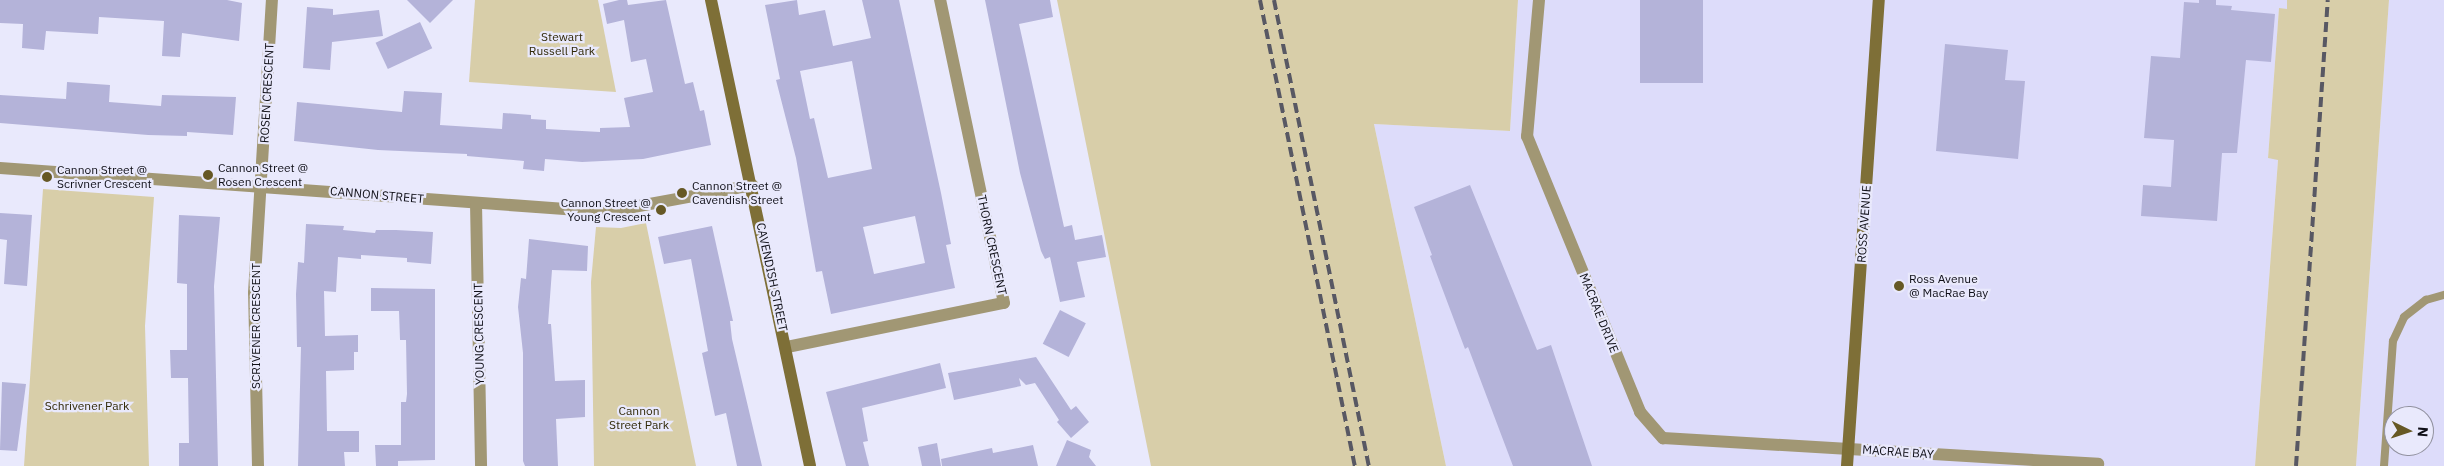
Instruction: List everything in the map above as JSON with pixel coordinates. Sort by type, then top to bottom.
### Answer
[{"type":"street","name":"ROSEN CRESCENT","points":[[262,186],[272,0]]},
{"type":"street","name":"CAVENDISH STREET","points":[[711,0],[753,185],[810,466]]},
{"type":"street","name":"THORN CRESCENT","points":[[786,347],[1004,303],[940,0]]},
{"type":"street","name":"MACRAE DRIVE","points":[[1539,0],[1527,136],[1640,412],[1663,438],[1849,449]]},
{"type":"street","name":"ROSS AVENUE","points":[[1847,466],[1879,0]]},
{"type":"street","name":"CANNON STREET","points":[[0,168],[606,212],[753,185]]},
{"type":"street","name":"SCRIVENER CRESCENT","points":[[258,466],[254,293],[262,186]]},
{"type":"street","name":"YOUNG CRESCENT","points":[[476,203],[481,466]]},
{"type":"street","name":"MACRAE BAY","points":[[1849,449],[2098,464]]},
{"type":"lane","points":[[2384,466],[2393,341],[2404,317],[2426,300],[2444,295]]},
{"type":"shaded area","points":[[1518,0],[2287,0],[2287,9],[2279,9],[2268,158],[2278,159],[2255,466],[1446,466],[1374,124],[1510,131]]},
{"type":"shaded area","points":[[2389,0],[2444,0],[2444,466],[2356,466]]},
{"type":"green space","name":"Stewart Russell Park","points":[[475,0],[598,0],[616,92],[469,82]]},
{"type":"green space","points":[[1057,0],[1518,0],[1510,131],[1374,124],[1446,466],[1151,466]]},
{"type":"green space","points":[[2287,0],[2389,0],[2356,466],[2255,466],[2278,160],[2268,158],[2279,8],[2287,9]]},
{"type":"green space","name":"Schrivener Park","points":[[43,189],[154,197],[145,326],[149,466],[24,466]]},
{"type":"green space","name":"Cannon Street Park","points":[[646,223],[696,466],[594,466],[591,282],[596,227],[621,228]]},
{"type":"building","points":[[0,0],[227,0],[242,3],[239,41],[182,33],[180,57],[162,56],[164,21],[99,17],[98,34],[46,31],[44,50],[22,48],[23,24],[0,23]]},
{"type":"building","points":[[407,0],[453,0],[430,23]]},
{"type":"building","points":[[627,0],[628,5],[666,0],[685,84],[693,82],[700,111],[704,110],[711,145],[643,159],[582,162],[545,159],[544,171],[523,169],[524,161],[467,156],[467,154],[378,150],[294,141],[297,102],[402,112],[404,91],[442,93],[440,125],[502,129],[503,113],[531,115],[531,119],[546,120],[546,129],[600,132],[600,128],[630,127],[624,98],[653,92],[646,59],[631,62],[624,20],[607,24],[603,4]]},
{"type":"building","points":[[797,0],[799,15],[825,10],[833,46],[871,38],[862,0],[899,0],[951,244],[946,245],[955,288],[831,314],[822,271],[816,272],[796,158],[776,80],[780,79],[765,5]],"holes":[[[852,61],[872,169],[828,178],[814,118],[810,119],[800,71]],[[915,216],[925,263],[874,274],[863,227]]]},
{"type":"building","points":[[985,0],[1050,0],[1053,17],[1019,24],[1064,227],[1072,225],[1075,240],[1102,235],[1106,257],[1077,262],[1085,297],[1060,302],[1050,257],[1045,259],[1041,251],[1020,173]]},
{"type":"building","points":[[1640,0],[1703,0],[1703,83],[1640,83]]},
{"type":"building","points":[[2199,0],[2216,0],[2216,5],[2232,6],[2231,10],[2275,14],[2271,62],[2246,60],[2237,153],[2222,153],[2217,221],[2141,216],[2143,185],[2171,187],[2174,140],[2144,138],[2151,56],[2180,58],[2184,2],[2199,3]]},
{"type":"building","points":[[307,7],[333,9],[333,15],[379,10],[383,36],[332,42],[330,70],[303,68]]},
{"type":"building","points":[[420,22],[432,48],[388,69],[376,43]]},
{"type":"building","points":[[1945,44],[2008,50],[2005,80],[2025,81],[2018,159],[1936,151]]},
{"type":"building","points":[[67,82],[110,85],[109,102],[161,106],[162,95],[236,97],[233,135],[187,132],[187,136],[148,135],[0,123],[0,95],[66,99]]},
{"type":"building","points":[[1470,185],[1537,350],[1551,345],[1592,466],[1513,466],[1468,347],[1465,349],[1430,256],[1432,255],[1414,207]]},
{"type":"building","points":[[0,213],[32,215],[27,286],[4,284],[7,240],[0,239]]},
{"type":"building","points":[[179,215],[220,217],[214,286],[218,466],[179,466],[179,443],[189,443],[188,378],[171,378],[170,350],[187,350],[187,284],[177,283]]},
{"type":"building","points":[[306,224],[344,226],[343,230],[375,233],[376,230],[433,232],[431,264],[407,262],[407,258],[361,255],[361,259],[338,257],[336,292],[324,291],[325,336],[358,335],[358,352],[354,352],[354,370],[326,371],[327,431],[359,431],[359,452],[344,452],[345,466],[298,466],[301,347],[297,347],[296,294],[298,262],[304,263]]},
{"type":"building","points":[[712,226],[733,321],[730,321],[732,339],[762,466],[737,466],[726,413],[715,416],[702,353],[708,351],[691,259],[664,264],[658,237]]},
{"type":"building","points":[[529,239],[588,246],[587,271],[552,270],[548,324],[551,324],[555,381],[585,380],[585,417],[556,419],[558,466],[525,466],[523,461],[523,353],[518,307],[521,278],[526,279]]},
{"type":"building","points":[[371,288],[435,289],[435,460],[398,461],[398,466],[376,466],[375,445],[401,445],[401,402],[406,402],[407,394],[406,340],[400,340],[399,311],[371,311]]},
{"type":"building","points":[[1060,310],[1086,323],[1069,357],[1043,344]]},
{"type":"building","points":[[1036,357],[1071,410],[1076,406],[1089,422],[1071,438],[1057,422],[1059,420],[1035,383],[1026,385],[1019,378],[1021,386],[954,400],[948,373]]},
{"type":"building","points":[[940,363],[946,388],[862,408],[868,441],[863,442],[869,466],[846,466],[826,392]]},
{"type":"building","points":[[2,382],[26,384],[17,451],[0,450]]},
{"type":"building","points":[[1067,440],[1091,450],[1089,457],[1096,466],[1056,466]]},
{"type":"building","points":[[937,443],[941,466],[922,466],[918,447]]},
{"type":"building","points":[[1033,445],[1038,466],[942,466],[941,459],[992,448],[993,453]]},
{"type":"railway","points":[[1260,0],[1355,466]]},
{"type":"railway","points":[[1274,0],[1369,466]]},
{"type":"railway","points":[[2296,466],[2328,0]]},
{"type":"place","name":"Cannon Street @ Rosen Crescent","points":[[208,175]]},
{"type":"place","name":"Cannon Street @ Scrivner Crescent","points":[[47,177]]},
{"type":"place","name":"Cannon Street @ Cavendish Street","points":[[682,193]]},
{"type":"place","name":"Cannon Street @ Young Crescent","points":[[661,210]]},
{"type":"place","name":"Ross Avenue @ MacRae Bay","points":[[1899,286]]}]
